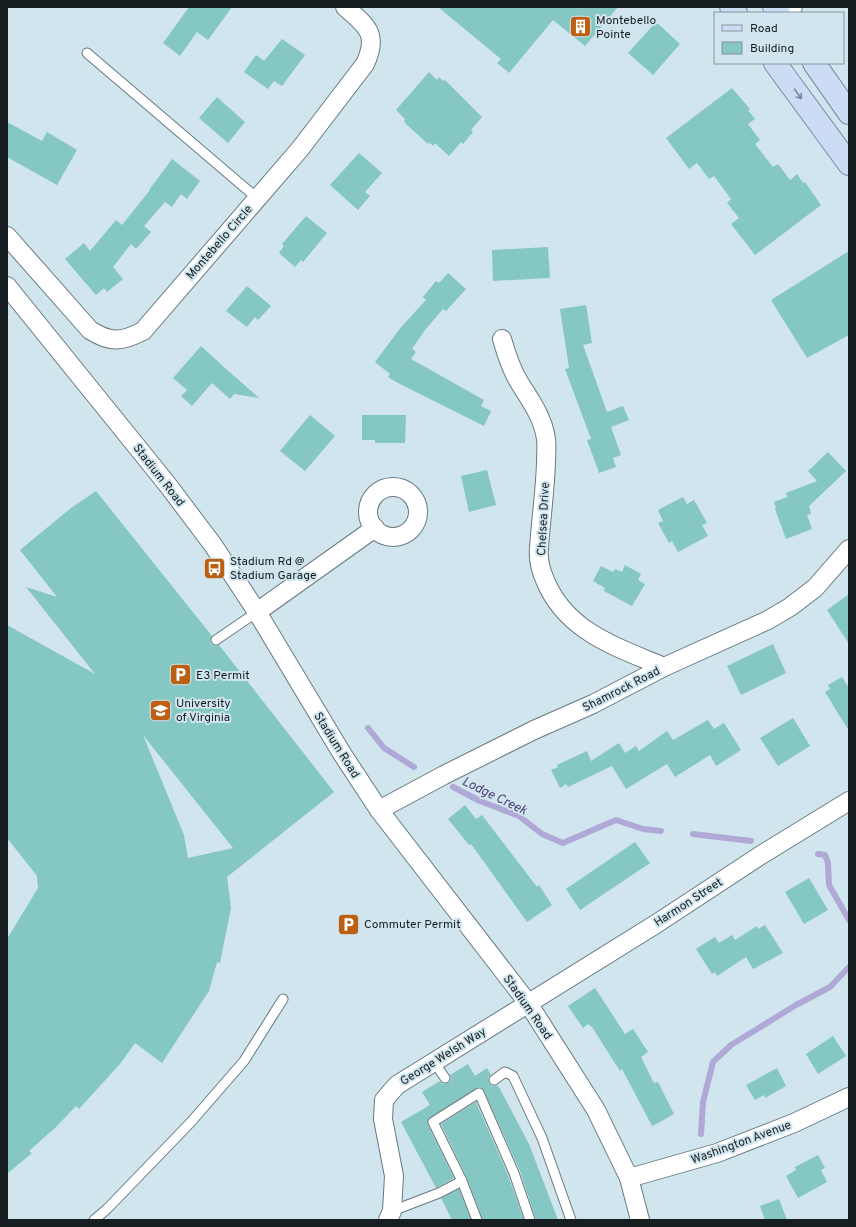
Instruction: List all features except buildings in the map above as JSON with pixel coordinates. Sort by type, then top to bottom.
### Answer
[{"type":"main road","points":[[776,64],[849,164]]},
{"type":"main road","points":[[815,64],[849,113]]},
{"type":"street","name":"Montebello Circle","points":[[7,236],[90,330],[101,338],[114,340],[128,339],[143,331],[300,149],[365,64],[371,53],[372,40],[369,30],[366,25],[344,7]]},
{"type":"street","name":"Stadium Road","points":[[7,286],[167,484],[213,545],[257,612],[341,752],[379,810],[528,1003],[596,1110],[629,1178],[640,1220]]},
{"type":"street","name":"Chelsea Drive","points":[[502,339],[518,380],[534,404],[545,432],[545,485],[538,550],[541,571],[551,595],[566,615],[576,623],[606,642],[664,667]]},
{"type":"street","points":[[257,612],[375,528]]},
{"type":"street","name":"Shamrock Road","points":[[379,810],[450,771],[534,730],[593,704],[664,667],[768,620],[790,607],[815,588],[849,549]]},
{"type":"street","name":"Harmon Street","points":[[528,1003],[656,924],[761,854],[849,801]]},
{"type":"street","name":"George Welsh Way","points":[[390,1216],[394,1176],[383,1119],[384,1100],[398,1085],[528,1003]]},
{"type":"street","name":"Washington Avenue","points":[[629,1178],[717,1153],[794,1123],[849,1097]]},
{"type":"lane","points":[[87,53],[257,198]]},
{"type":"lane","points":[[216,640],[257,612]]},
{"type":"lane","points":[[94,1220],[107,1209],[191,1122],[244,1061],[283,999]]},
{"type":"lane","points":[[434,1062],[445,1078]]},
{"type":"lane","points":[[494,1080],[505,1072],[513,1076],[542,1138],[571,1220]]},
{"type":"lane","points":[[478,1220],[462,1181],[433,1122],[479,1093],[514,1173],[530,1220]]},
{"type":"lane","points":[[390,1216],[462,1181]]},
{"type":"waterway","name":"Lodge Creek","points":[[368,728],[384,748],[414,767]]},
{"type":"waterway","name":"Lodge Creek","points":[[453,787],[480,801],[519,816],[542,834],[563,843],[616,820],[643,829],[661,831]]},
{"type":"waterway","name":"Lodge Creek","points":[[693,834],[751,841]]},
{"type":"waterway","name":"Lodge Creek","points":[[818,854],[825,855],[828,863],[829,885],[849,920]]},
{"type":"waterway","points":[[701,1134],[703,1102],[713,1062],[731,1045],[796,1005],[830,987],[849,967]]},
{"type":"place","name":"Montebello Pointe","points":[[581,27]]},
{"type":"place","name":"Stadium Rd @ Stadium Garage","points":[[215,568]]},
{"type":"place","name":"E3 Permit","points":[[180,675]]},
{"type":"place","name":"University of Virginia","points":[[160,710]]},
{"type":"place","name":"Commuter Permit","points":[[348,924]]}]
